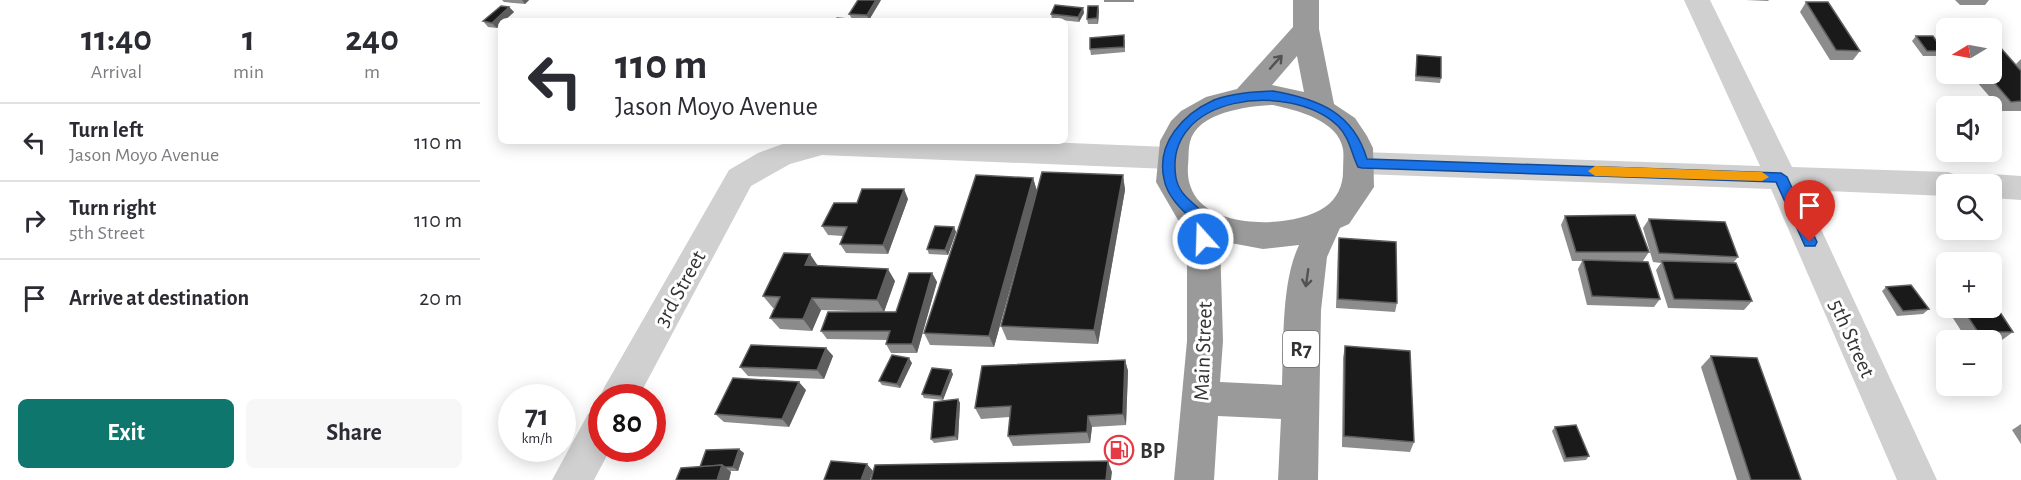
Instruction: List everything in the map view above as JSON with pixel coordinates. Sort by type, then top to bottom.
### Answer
[{"type":"highway","points":[[1306,0],[1306,29],[1322,109]]},
{"type":"highway","points":[[1247,96],[1306,29]]},
{"type":"highway","points":[[1169,158],[1177,135],[1194,117],[1219,103],[1247,96],[1281,96],[1298,99],[1322,109],[1342,123],[1356,142],[1362,164]]},
{"type":"highway","name":"R7","points":[[1169,158],[1170,181],[1182,202],[1203,221],[1232,233],[1264,238],[1297,234],[1326,223],[1347,206],[1359,185],[1362,164]]},
{"type":"highway","name":"Main Street","points":[[1194,480],[1205,341],[1203,221]]},
{"type":"highway","name":"R7","points":[[1298,480],[1303,310],[1310,257],[1326,223]]},
{"type":"highway","points":[[1202,398],[1299,403]]},
{"type":"street","name":"5th Street","points":[[1697,0],[1781,177],[1917,480]]},
{"type":"street","name":"3rd Street","points":[[626,384],[740,178],[762,163],[792,150],[822,144],[1169,158]]},
{"type":"street","points":[[1362,164],[1936,183]]},
{"type":"street","points":[[2002,187],[2021,188]]},
{"type":"street","points":[[572,480],[588,452]]},
{"type":"building","points":[[858,0],[876,0],[867,15],[849,14]]},
{"type":"building","points":[[1806,2],[1828,2],[1860,51],[1836,50]]},
{"type":"building","points":[[1055,5],[1083,8],[1078,17],[1051,14]]},
{"type":"building","points":[[501,6],[509,7],[492,23],[483,21]]},
{"type":"building","points":[[1088,6],[1098,6],[1097,18],[1087,19]]},
{"type":"building","points":[[1124,35],[1124,47],[1090,49],[1090,38]]},
{"type":"building","points":[[1916,36],[1933,36],[1936,40],[1936,51],[1927,51]]},
{"type":"building","points":[[2002,49],[2021,71],[2021,101],[2011,102],[1996,84],[2002,84]]},
{"type":"building","points":[[1417,55],[1441,57],[1441,78],[1416,76]]},
{"type":"building","points":[[1042,172],[1123,175],[1094,330],[1001,326]]},
{"type":"building","points":[[976,175],[1033,178],[989,336],[924,333]]},
{"type":"building","points":[[862,189],[904,189],[883,245],[840,244],[847,227],[822,226],[834,203],[857,203]]},
{"type":"building","points":[[1635,215],[1649,252],[1576,252],[1565,216]]},
{"type":"building","points":[[1649,219],[1725,222],[1738,257],[1659,253]]},
{"type":"building","points":[[935,226],[954,227],[945,250],[927,249]]},
{"type":"building","points":[[1339,238],[1396,242],[1397,303],[1338,299]]},
{"type":"building","points":[[784,253],[810,254],[805,265],[888,269],[877,300],[812,298],[803,319],[770,318],[780,297],[763,296]]},
{"type":"building","points":[[1583,260],[1648,262],[1660,299],[1592,296]]},
{"type":"building","points":[[1662,261],[1736,263],[1752,301],[1674,299]]},
{"type":"building","points":[[909,273],[932,273],[912,344],[886,344],[890,331],[821,331],[828,312],[896,312]]},
{"type":"building","points":[[1911,285],[1929,309],[1903,311],[1886,287]]},
{"type":"building","points":[[2002,315],[2013,332],[2002,332],[2002,330],[1977,330],[1969,318],[2002,318]]},
{"type":"building","points":[[751,345],[826,348],[817,370],[740,367]]},
{"type":"building","points":[[1345,346],[1410,351],[1414,442],[1344,436]]},
{"type":"building","points":[[892,355],[909,358],[897,384],[879,381]]},
{"type":"building","points":[[1711,356],[1757,358],[1801,480],[1751,480]]},
{"type":"building","points":[[1125,360],[1123,414],[1088,416],[1087,432],[1008,436],[1011,406],[975,408],[982,366]]},
{"type":"building","points":[[932,368],[951,370],[941,396],[922,394]]},
{"type":"building","points":[[733,378],[799,382],[782,419],[715,414]]},
{"type":"building","points":[[958,399],[955,436],[931,439],[934,402]]},
{"type":"building","points":[[1576,425],[1589,456],[1566,458],[1555,427]]},
{"type":"building","points":[[739,449],[733,467],[722,465],[700,467],[706,450]]},
{"type":"building","points":[[831,461],[867,464],[861,480],[824,480]]},
{"type":"building","points":[[1108,461],[1106,480],[871,480],[875,465]]},
{"type":"building","points":[[722,465],[717,480],[676,480],[681,468]]},
{"type":"slow traffic","points":[[1595,171],[1762,177]]},
{"type":"place","name":"BP","points":[[1119,450]]},
{"type":"route","points":[[1203,239],[1203,221],[1182,202],[1170,181],[1169,158],[1177,135],[1194,117],[1219,103],[1247,96],[1273,95],[1298,99],[1322,109],[1342,123],[1356,142],[1362,164],[1781,177],[1810,242]]}]
